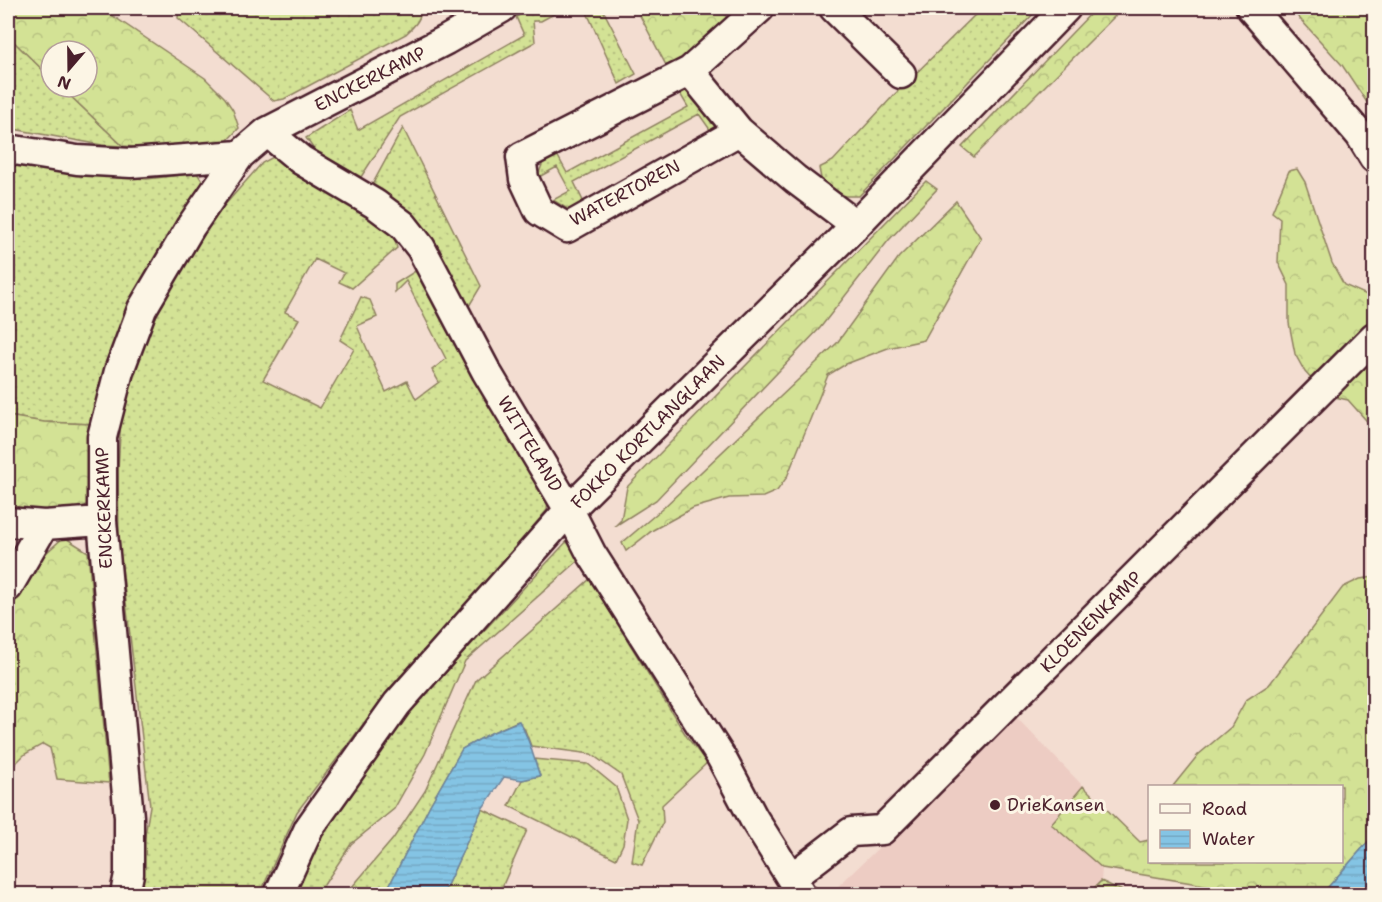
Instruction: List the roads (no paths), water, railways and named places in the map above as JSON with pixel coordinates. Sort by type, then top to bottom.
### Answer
[{"type":"street","name":"ENCKERKAMP","points":[[125,894],[129,874],[129,817],[102,521],[102,437],[120,371],[142,309],[191,226],[240,155],[267,132],[446,40],[502,8]]},
{"type":"street","name":"WATERTOREN","points":[[739,131],[567,228],[539,211],[524,179],[521,157],[690,71],[760,8]]},
{"type":"street","points":[[834,8],[901,74]]},
{"type":"street","name":"FOKKO KORTLANGLAAN","points":[[279,894],[309,828],[397,704],[569,510],[856,225],[1066,8]]},
{"type":"street","points":[[1251,8],[1359,135],[1374,158]]},
{"type":"street","points":[[690,71],[739,131],[795,179],[856,225]]},
{"type":"street","name":"WITTELAND","points":[[267,132],[301,160],[375,204],[403,225],[421,248],[486,371],[569,510],[591,553],[721,757],[754,819],[796,886]]},
{"type":"street","points":[[8,149],[77,160],[131,163],[240,155]]},
{"type":"street","name":"KLOENENKAMP","points":[[796,886],[850,832],[882,830],[1374,338]]},
{"type":"street","points":[[8,522],[44,525],[102,521]]},
{"type":"street","points":[[8,587],[44,525]]},
{"type":"water","points":[[519,721],[529,741],[540,776],[522,780],[504,777],[482,809],[443,894],[385,894],[430,805],[462,749]]},
{"type":"water","points":[[1374,835],[1374,879],[1361,894],[1322,894]]},
{"type":"place","name":"DrieKansen","points":[[995,805]]}]
